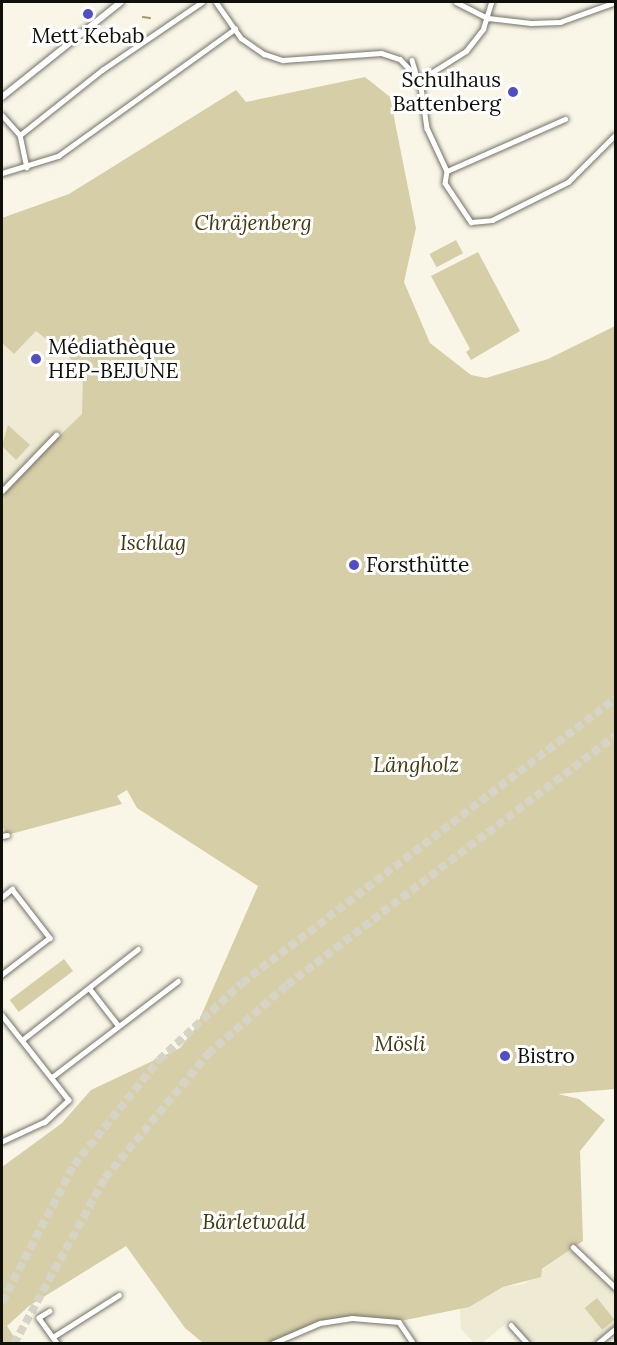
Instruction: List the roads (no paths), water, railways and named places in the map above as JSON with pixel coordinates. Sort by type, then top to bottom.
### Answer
[{"type":"main road","points":[[2,97],[122,2]]},
{"type":"street","points":[[20,135],[102,70],[202,2]]},
{"type":"street","points":[[216,2],[235,29],[254,49],[283,60],[381,52],[400,58],[420,80],[428,128],[447,171],[445,183],[462,214],[478,223],[568,182],[615,135]]},
{"type":"street","points":[[456,2],[488,18],[560,22],[615,2]]},
{"type":"street","points":[[420,80],[466,51],[488,18],[491,2]]},
{"type":"street","points":[[2,173],[58,156],[235,29]]},
{"type":"street","points":[[412,60],[416,74]]},
{"type":"street","points":[[2,115],[20,135],[27,167]]},
{"type":"street","points":[[447,171],[565,119]]},
{"type":"street","points":[[2,490],[56,435]]},
{"type":"street","points":[[2,897],[12,890],[50,938],[2,975]]},
{"type":"street","points":[[22,1040],[90,989],[138,949]]},
{"type":"street","points":[[52,1077],[178,981]]},
{"type":"street","points":[[90,989],[118,1025]]},
{"type":"street","points":[[2,1018],[69,1100],[45,1122],[2,1142]]},
{"type":"street","points":[[573,1247],[615,1288]]},
{"type":"street","points":[[53,1337],[119,1295]]},
{"type":"street","points":[[50,1311],[39,1318],[58,1344]]},
{"type":"street","points":[[271,1344],[330,1320],[399,1322],[414,1344]]},
{"type":"street","points":[[511,1325],[528,1344]]},
{"type":"street","points":[[597,1344],[615,1328]]},
{"type":"waterway","points":[[143,17],[150,18]]},
{"type":"tunnel","points":[[2,1302],[74,1165],[159,1060],[242,983],[616,698]]},
{"type":"tunnel","points":[[14,1344],[105,1178],[208,1054],[287,985],[616,735]]},
{"type":"place","name":"Mett Kebab","points":[[88,14]]},
{"type":"place","name":"Schulhaus Battenberg","points":[[513,92]]},
{"type":"place","name":"Médiathèque HEP-BEJUNE","points":[[36,359]]},
{"type":"place","name":"Forsthütte","points":[[354,565]]},
{"type":"place","name":"Bistro","points":[[505,1056]]},
{"type":"park label","name":"Chräjenberg","points":[[253,223]]},
{"type":"park label","name":"Ischlag","points":[[153,543]]},
{"type":"park label","name":"Längholz","points":[[416,765]]},
{"type":"park label","name":"Mösli","points":[[400,1044]]},
{"type":"park label","name":"Bärletwald","points":[[254,1222]]}]
